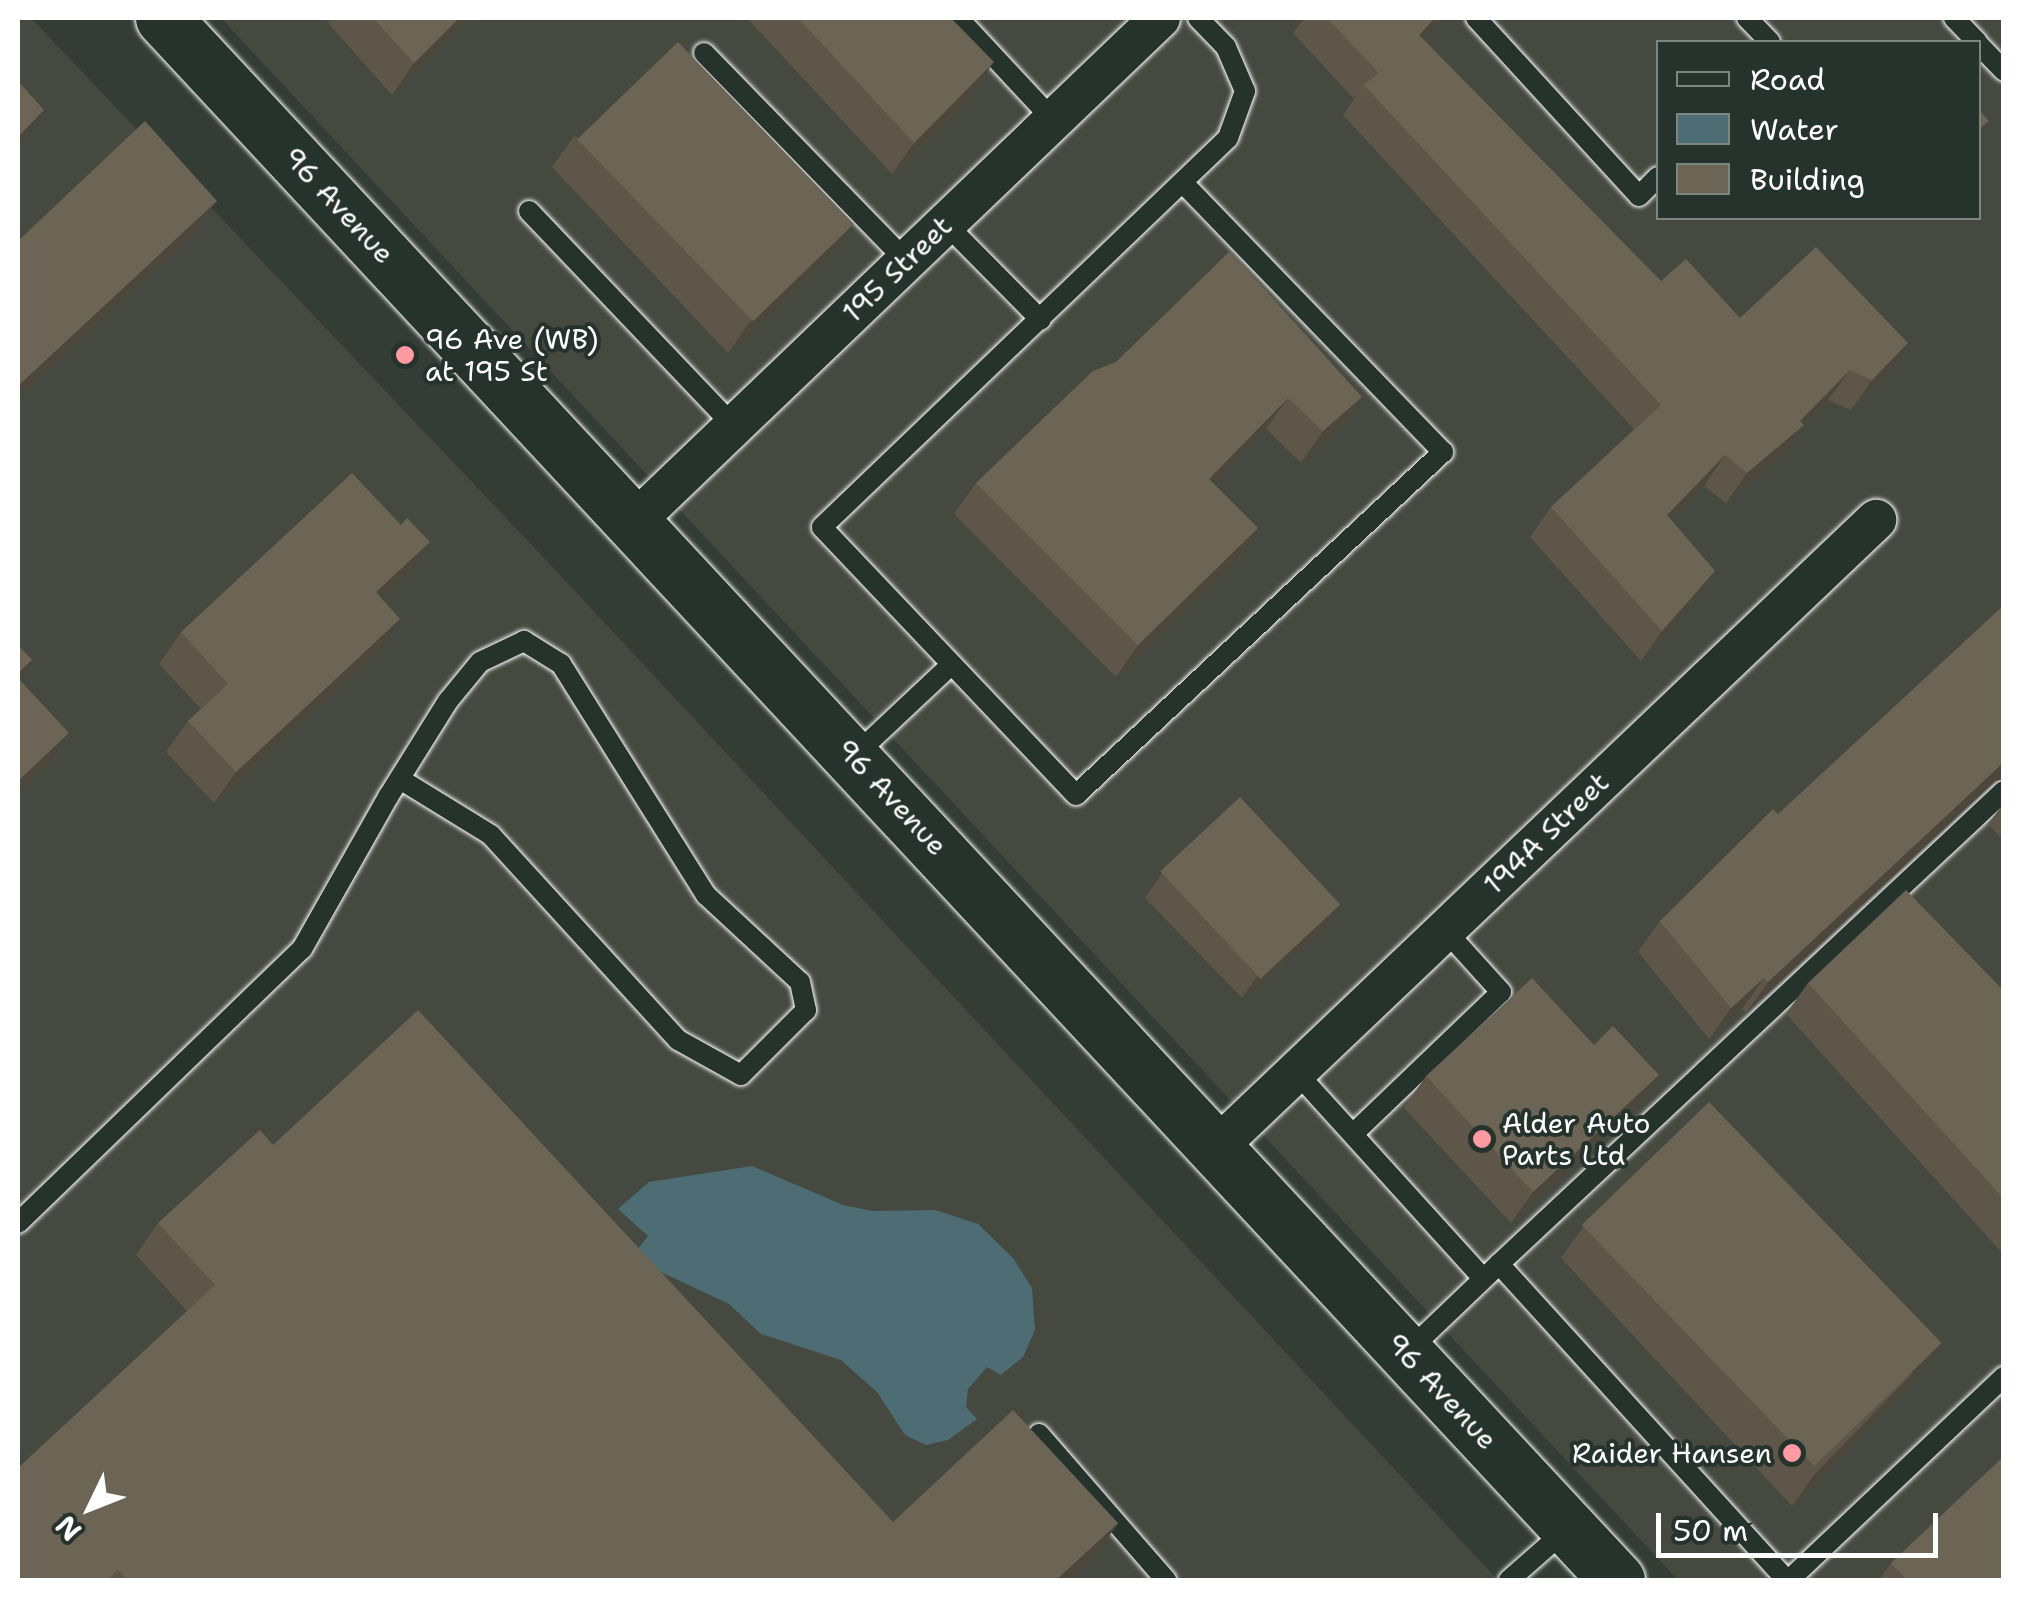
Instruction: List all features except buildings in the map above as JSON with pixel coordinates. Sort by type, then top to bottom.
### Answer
[{"type":"main road","name":"96 Avenue","points":[[169,20],[1617,1580]]},
{"type":"street","name":"195 Street","points":[[635,521],[1053,120],[1143,23]]},
{"type":"street","name":"194A Street","points":[[1216,1147],[1876,520]]},
{"type":"lane","points":[[958,18],[1053,120]]},
{"type":"lane","points":[[1184,184],[1443,452],[1076,795],[822,527],[1228,138],[1245,91],[1226,47],[1198,18]]},
{"type":"lane","points":[[1476,18],[1639,196],[1656,180]]},
{"type":"lane","points":[[1747,18],[1768,40]]},
{"type":"lane","points":[[1954,18],[1975,40]]},
{"type":"lane","points":[[1981,46],[2004,70]]},
{"type":"lane","points":[[704,52],[906,261]]},
{"type":"lane","points":[[529,211],[734,426]]},
{"type":"lane","points":[[945,223],[1041,320]]},
{"type":"lane","points":[[18,1223],[302,949],[400,779],[448,701],[480,662],[524,641],[561,664],[706,895],[800,982],[806,1010],[741,1075],[678,1040],[491,835],[400,779]]},
{"type":"lane","points":[[854,756],[952,664]]},
{"type":"lane","points":[[1407,1353],[1482,1278],[2004,791]]},
{"type":"lane","points":[[1352,1134],[1501,992],[1445,930]]},
{"type":"lane","points":[[1296,1072],[1482,1278]]},
{"type":"lane","points":[[1500,1264],[1788,1580],[2004,1377]]},
{"type":"lane","points":[[1040,1434],[1166,1580]]},
{"type":"lane","points":[[1509,1580],[1568,1528]]},
{"type":"shaded area","points":[[18,18],[31,18],[547,561],[1498,1580],[18,1580]]},
{"type":"shaded area","points":[[221,18],[2003,18],[2003,1580],[1678,1580]]},
{"type":"water","points":[[752,1166],[843,1205],[872,1211],[935,1210],[978,1224],[1013,1258],[1032,1288],[1035,1330],[1023,1357],[1001,1375],[987,1367],[968,1389],[966,1407],[977,1419],[948,1440],[926,1445],[905,1435],[877,1392],[841,1360],[761,1334],[729,1304],[631,1258],[648,1236],[618,1209],[649,1182]]},
{"type":"place","name":"96 Ave (WB) at 195 St","points":[[405,355]]},
{"type":"place","name":"Alder Auto Parts Ltd","points":[[1482,1139]]},
{"type":"place","name":"Raider Hansen","points":[[1792,1453]]}]
